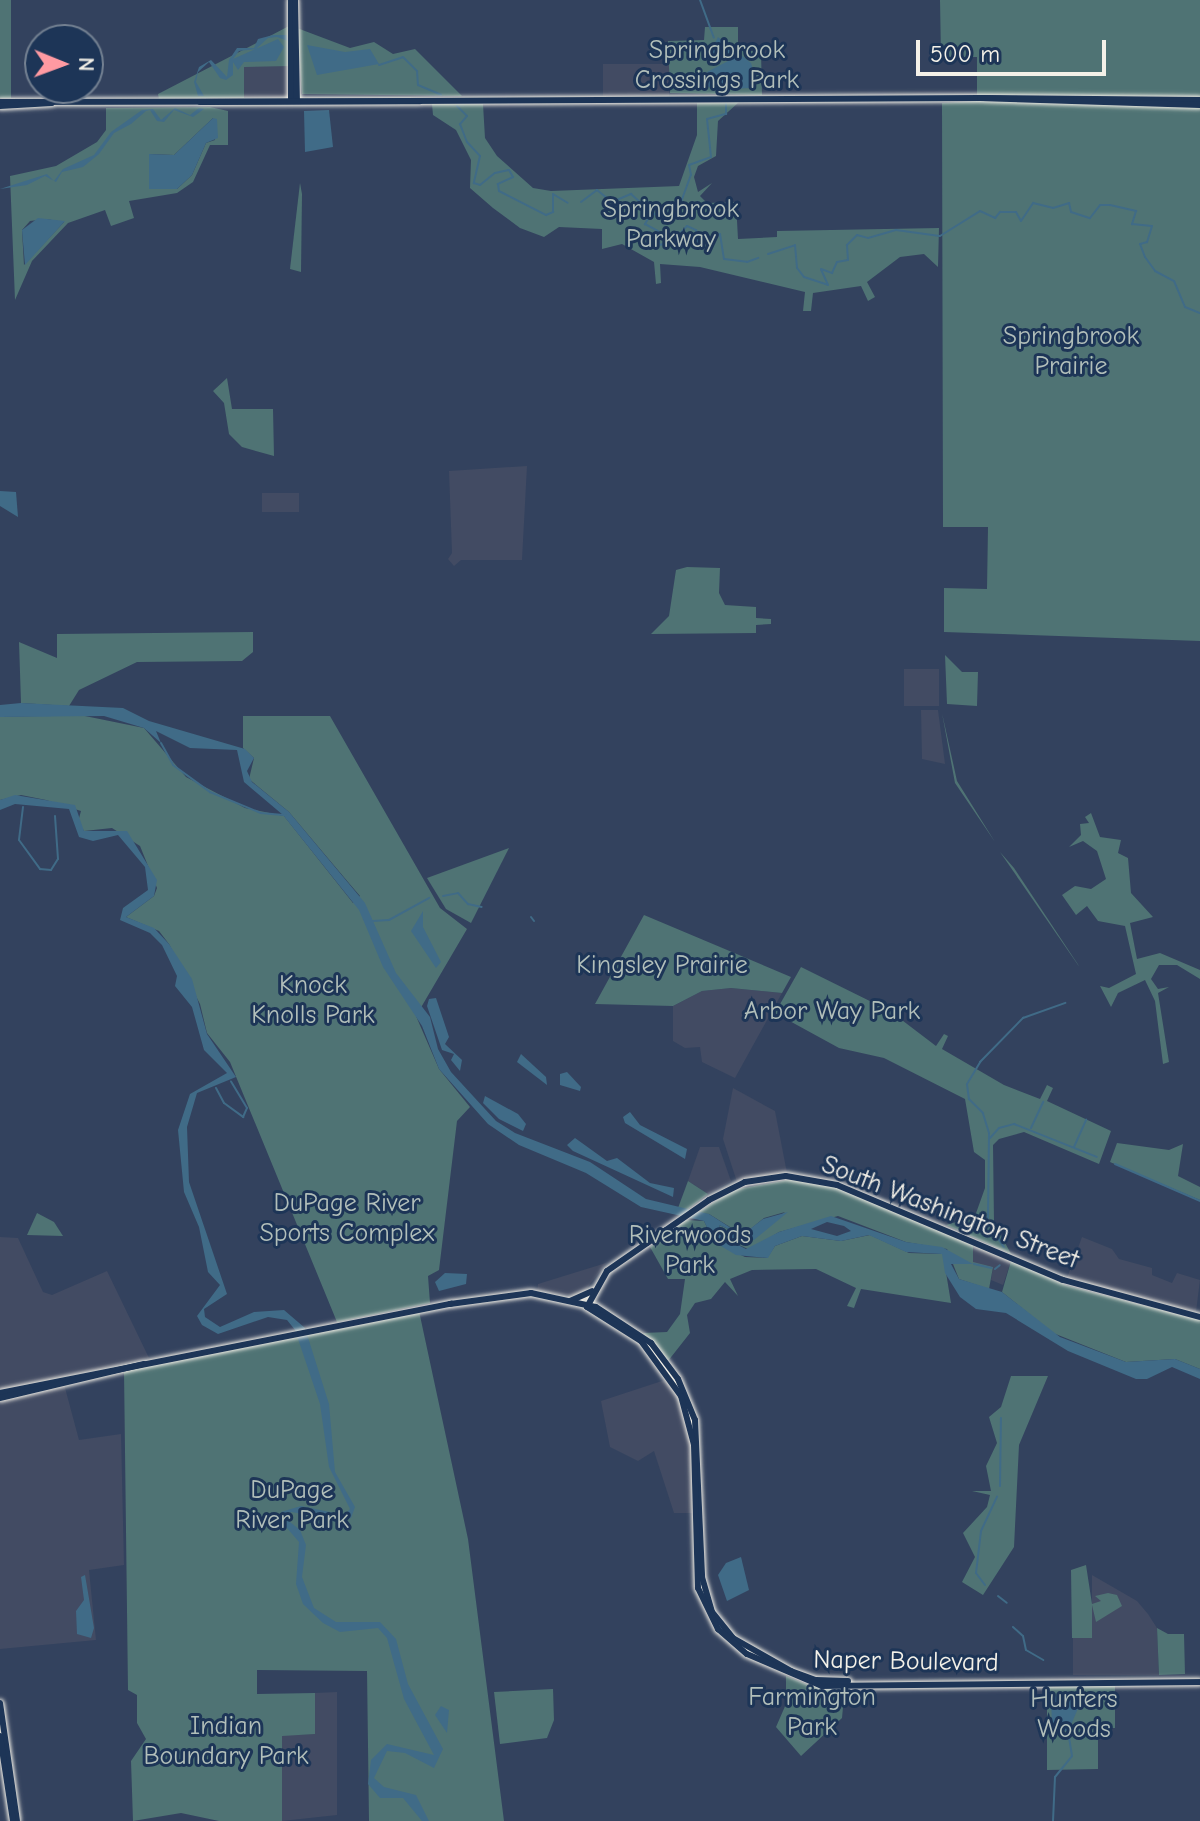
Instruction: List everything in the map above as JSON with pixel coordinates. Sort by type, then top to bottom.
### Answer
[{"type":"main road","points":[[293,0],[294,101]]},
{"type":"main road","points":[[0,104],[939,98],[1200,103]]},
{"type":"main road","points":[[294,101],[365,104],[420,101]]},
{"type":"main road","name":"South Washington Street","points":[[587,1307],[595,1288],[610,1268],[693,1211],[753,1180],[813,1178],[954,1231],[1054,1277],[1200,1317]]},
{"type":"main road","points":[[569,1301],[595,1288]]},
{"type":"main road","name":"Naper Boulevard","points":[[0,1395],[153,1361],[469,1299],[505,1294],[569,1301],[639,1332],[683,1388],[699,1449],[703,1588],[712,1612],[733,1638],[816,1680],[1200,1680]]},
{"type":"main road","points":[[0,1703],[15,1821]]},
{"type":"main road","points":[[0,1736],[15,1821]]},
{"type":"shaded area","points":[[287,35],[288,41],[277,37],[268,38],[256,49],[278,39],[284,47],[276,61],[244,62],[238,70],[233,62],[233,75],[226,80],[220,78],[209,62],[198,72],[196,82],[204,96],[198,96],[194,82],[199,67],[211,60],[227,77],[229,60],[237,48],[254,48],[258,39]],"holes":[[[255,49],[233,59],[239,51]]]},
{"type":"shaded area","points":[[718,37],[751,63],[756,79],[749,88],[715,90],[707,86],[707,72],[732,59],[729,53],[716,60],[709,55]]},
{"type":"shaded area","points":[[307,45],[345,52],[370,49],[379,64],[317,75]]},
{"type":"shaded area","points":[[603,64],[669,64],[669,96],[603,96]]},
{"type":"shaded area","points":[[244,66],[290,66],[290,97],[244,97]]},
{"type":"shaded area","points":[[175,108],[190,115],[199,108],[204,109],[193,117],[174,110],[164,122],[157,121],[150,110],[146,111],[114,133],[99,154],[83,167],[62,172],[54,181],[63,169],[94,155],[111,132],[142,110],[153,109],[161,120]]},
{"type":"shaded area","points":[[329,110],[333,147],[305,152],[304,111]]},
{"type":"shaded area","points":[[213,118],[217,119],[218,138],[206,143],[192,175],[177,189],[149,189],[149,154],[174,155]]},
{"type":"shaded area","points":[[47,174],[54,181],[45,176],[27,185],[0,189]]},
{"type":"shaded area","points":[[38,218],[65,221],[25,265],[22,230]]},
{"type":"shaded area","points":[[527,466],[522,560],[461,560],[454,566],[448,559],[452,553],[449,471]]},
{"type":"shaded area","points":[[0,491],[16,492],[18,517],[0,506]]},
{"type":"shaded area","points":[[262,493],[299,493],[299,512],[262,512]]},
{"type":"shaded area","points":[[904,669],[939,669],[939,706],[904,706]]},
{"type":"shaded area","points":[[21,703],[123,708],[149,721],[245,749],[254,758],[247,771],[252,782],[289,812],[365,903],[396,973],[430,1017],[438,1049],[451,1072],[496,1121],[515,1133],[590,1162],[646,1199],[709,1214],[742,1235],[763,1219],[788,1212],[754,1240],[732,1238],[731,1230],[719,1225],[724,1238],[746,1249],[779,1232],[831,1216],[906,1242],[942,1247],[973,1264],[951,1264],[959,1279],[1002,1292],[1060,1337],[1126,1362],[1175,1359],[1200,1369],[1200,1379],[1172,1367],[1147,1379],[1136,1379],[1068,1351],[1006,1313],[976,1309],[960,1297],[945,1273],[942,1254],[906,1252],[869,1235],[841,1241],[802,1236],[775,1246],[768,1258],[736,1255],[714,1242],[704,1221],[641,1207],[586,1173],[519,1145],[488,1124],[439,1069],[422,1026],[383,967],[359,910],[283,815],[244,782],[237,750],[190,748],[156,731],[161,743],[144,728],[104,716],[0,717],[0,705]],"holes":[[[827,1222],[851,1231],[837,1236],[811,1229]]]},
{"type":"shaded area","points":[[921,710],[938,710],[945,764],[922,759]]},
{"type":"shaded area","points":[[15,795],[75,805],[84,831],[127,831],[157,880],[154,896],[126,917],[154,928],[169,944],[192,979],[207,1034],[236,1077],[197,1093],[187,1127],[189,1182],[227,1294],[204,1309],[205,1317],[220,1327],[254,1312],[284,1310],[305,1328],[329,1404],[335,1472],[355,1507],[351,1518],[340,1520],[291,1512],[285,1518],[300,1530],[306,1545],[302,1577],[314,1608],[336,1622],[380,1622],[396,1639],[408,1684],[443,1749],[434,1768],[405,1753],[387,1751],[374,1778],[384,1787],[416,1795],[429,1821],[422,1821],[403,1798],[380,1798],[368,1784],[371,1760],[387,1744],[434,1755],[404,1699],[387,1638],[378,1628],[340,1632],[323,1623],[303,1604],[296,1584],[299,1542],[281,1521],[281,1512],[301,1506],[344,1515],[350,1509],[329,1467],[320,1404],[295,1330],[287,1320],[268,1317],[218,1334],[202,1325],[197,1316],[220,1285],[208,1272],[199,1227],[184,1192],[178,1130],[190,1094],[227,1073],[204,1050],[192,1007],[175,986],[177,976],[162,945],[150,933],[120,920],[123,908],[148,890],[145,867],[118,835],[93,841],[79,837],[69,809],[15,804],[0,810],[0,800]]},
{"type":"shaded area","points":[[423,911],[423,927],[441,962],[436,968],[411,931]]},
{"type":"shaded area","points":[[731,988],[782,993],[735,1078],[702,1062],[700,1047],[685,1048],[673,1041],[673,1006],[702,991]]},
{"type":"shaded area","points":[[436,998],[449,1037],[445,1044],[462,1060],[460,1071],[451,1060],[454,1054],[442,1050],[427,1006],[429,999]]},
{"type":"shaded area","points":[[521,1054],[546,1077],[547,1085],[517,1062]]},
{"type":"shaded area","points":[[567,1072],[581,1087],[580,1091],[560,1085],[560,1074]]},
{"type":"shaded area","points":[[733,1088],[775,1111],[787,1173],[737,1182],[723,1139]]},
{"type":"shaded area","points":[[485,1096],[518,1114],[526,1124],[523,1131],[499,1119],[483,1103]]},
{"type":"shaded area","points":[[630,1112],[640,1125],[687,1149],[685,1159],[625,1123],[623,1117]]},
{"type":"shaded area","points":[[575,1138],[607,1161],[617,1158],[650,1183],[674,1188],[673,1197],[573,1151],[567,1145]]},
{"type":"shaded area","points":[[700,1147],[719,1147],[731,1181],[708,1194],[688,1181]]},
{"type":"shaded area","points":[[0,1237],[18,1238],[43,1292],[52,1295],[107,1271],[149,1358],[0,1391]]},
{"type":"shaded area","points":[[1082,1237],[1112,1249],[1119,1259],[1152,1268],[1152,1275],[1172,1283],[1177,1273],[1200,1280],[1196,1312],[1067,1278]]},
{"type":"shaded area","points":[[973,1242],[1011,1261],[1003,1285],[991,1280],[993,1267],[973,1263]]},
{"type":"shaded area","points":[[606,1263],[581,1296],[537,1292],[538,1284]]},
{"type":"shaded area","points":[[445,1273],[467,1274],[466,1284],[439,1291],[435,1282]]},
{"type":"shaded area","points":[[668,1379],[678,1392],[692,1441],[693,1513],[674,1513],[654,1451],[638,1461],[610,1447],[601,1401]]},
{"type":"shaded area","points":[[64,1384],[79,1440],[121,1434],[124,1565],[89,1570],[96,1640],[0,1649],[0,1400]]},
{"type":"shaded area","points":[[741,1557],[749,1590],[727,1601],[718,1575],[726,1563]]},
{"type":"shaded area","points":[[85,1575],[94,1628],[91,1638],[77,1634],[76,1611],[84,1600],[81,1577]]},
{"type":"shaded area","points":[[1092,1575],[1137,1601],[1148,1614],[1157,1628],[1159,1675],[1073,1675],[1073,1638],[1092,1637]]},
{"type":"shaded area","points":[[337,1692],[337,1815],[282,1821],[282,1735],[315,1734],[315,1693]]},
{"type":"shaded area","points":[[1060,1694],[1082,1699],[1068,1732],[1052,1725],[1051,1699]]},
{"type":"shaded area","points":[[441,1706],[449,1710],[447,1733],[435,1715]]},
{"type":"green space","points":[[0,0],[11,0],[11,98],[0,98]]},
{"type":"green space","name":"Springbrook Prairie","points":[[940,0],[1200,0],[1200,641],[944,632],[944,588],[987,589],[988,527],[943,527],[942,103],[977,101],[977,57],[941,57]]},
{"type":"green space","points":[[289,26],[290,66],[244,67],[244,98],[159,99],[158,94]]},
{"type":"green space","name":"Springbrook Crossings Park","points":[[705,27],[738,27],[738,46],[745,51],[761,51],[762,95],[670,93],[668,41],[704,40]]},
{"type":"green space","points":[[297,28],[350,48],[374,42],[393,54],[415,49],[462,96],[302,94]]},
{"type":"green space","name":"Springbrook Parkway","points":[[739,102],[718,121],[716,156],[698,166],[694,177],[698,192],[712,183],[700,196],[707,203],[736,202],[738,239],[777,237],[777,231],[939,228],[938,267],[924,254],[900,257],[867,282],[875,297],[868,301],[861,286],[813,293],[811,311],[803,311],[805,292],[700,267],[660,264],[661,283],[656,284],[654,262],[622,244],[602,249],[602,229],[559,227],[544,237],[520,228],[493,208],[470,188],[471,160],[456,130],[433,115],[432,104],[483,104],[485,138],[497,156],[533,188],[551,191],[679,186],[697,135],[697,103]]},
{"type":"green space","points":[[210,107],[228,111],[228,145],[210,145],[193,182],[177,193],[129,201],[134,218],[111,226],[105,210],[68,223],[32,261],[15,300],[10,176],[56,166],[97,142],[106,130],[106,108]],"holes":[[[213,118],[215,140],[206,143],[192,175],[177,189],[149,189],[149,154],[174,155]],[[46,219],[64,222],[24,265],[22,230],[30,221]]]},
{"type":"green space","points":[[300,183],[302,194],[301,272],[290,269]]},
{"type":"green space","points":[[227,378],[232,409],[273,409],[274,456],[242,447],[229,434],[224,403],[213,391]]},
{"type":"green space","points":[[687,567],[720,568],[719,593],[725,605],[756,607],[756,618],[771,619],[771,624],[756,625],[756,633],[651,634],[669,616],[676,570]]},
{"type":"green space","points":[[253,632],[253,652],[242,661],[137,662],[79,690],[69,706],[21,703],[19,642],[57,658],[57,634]]},
{"type":"green space","points":[[945,655],[962,672],[978,672],[977,706],[947,704]]},
{"type":"green space","points":[[942,713],[957,781],[995,842],[955,783]]},
{"type":"green space","name":"Knock Knolls Park","points":[[80,715],[144,728],[186,777],[245,808],[284,816],[353,903],[360,896],[289,812],[249,779],[254,758],[243,748],[243,716],[330,716],[440,908],[467,929],[416,1016],[439,1069],[470,1107],[457,1121],[439,1270],[428,1276],[430,1303],[337,1322],[230,1062],[207,1033],[200,1004],[169,944],[159,931],[126,917],[154,896],[157,888],[140,846],[112,828],[84,831],[78,822],[81,811],[21,795],[0,800],[0,717]]},
{"type":"green space","points":[[1091,813],[1100,837],[1121,840],[1118,853],[1128,858],[1131,893],[1153,917],[1130,923],[1137,959],[1160,953],[1200,970],[1200,979],[1177,965],[1159,965],[1151,979],[1158,989],[1169,987],[1158,993],[1169,1062],[1163,1064],[1155,1001],[1145,980],[1118,993],[1111,1007],[1100,986],[1109,988],[1136,974],[1125,926],[1098,921],[1087,906],[1076,915],[1062,895],[1075,886],[1091,889],[1106,879],[1097,851],[1083,841],[1069,847],[1081,835],[1080,824],[1089,823],[1085,817]]},
{"type":"green space","points":[[509,848],[471,923],[446,909],[427,878]]},
{"type":"green space","points":[[1000,852],[1014,868],[1079,966],[1078,965]]},
{"type":"green space","name":"Kingsley Prairie","points":[[644,915],[791,977],[782,993],[731,988],[702,991],[673,1006],[595,1004]]},
{"type":"green space","name":"Arbor Way Park","points":[[801,967],[890,1011],[936,1046],[944,1034],[948,1036],[942,1049],[1004,1085],[1040,1099],[1047,1085],[1053,1088],[1047,1101],[1111,1131],[1099,1164],[1024,1132],[999,1139],[993,1145],[994,1222],[1011,1254],[946,1225],[975,1216],[985,1188],[985,1160],[974,1152],[965,1099],[884,1058],[839,1048],[775,1013]]},
{"type":"green space","points":[[1117,1143],[1169,1150],[1183,1144],[1178,1176],[1200,1187],[1200,1200],[1110,1162]]},
{"type":"green space","points":[[793,1179],[834,1187],[973,1242],[973,1262],[993,1267],[989,1289],[959,1279],[947,1249],[906,1242],[838,1216],[779,1232],[750,1250],[724,1238],[719,1225],[731,1230],[732,1238],[745,1241],[785,1212],[764,1218],[743,1235],[709,1214],[697,1213],[733,1190]]},
{"type":"green space","points":[[688,1181],[708,1194],[687,1210],[678,1208]]},
{"type":"green space","points":[[37,1213],[54,1222],[63,1236],[27,1235]]},
{"type":"green space","name":"Riverwoods Park","points":[[686,1220],[704,1221],[714,1242],[745,1257],[767,1258],[775,1246],[802,1236],[841,1241],[870,1235],[909,1253],[943,1254],[951,1303],[861,1289],[854,1308],[847,1306],[856,1288],[816,1269],[752,1270],[730,1279],[738,1296],[725,1282],[711,1299],[695,1303],[687,1315],[690,1333],[668,1361],[643,1333],[667,1332],[680,1314],[685,1279],[668,1279],[650,1247]]},
{"type":"green space","points":[[1011,1261],[1068,1286],[1200,1320],[1200,1369],[1175,1359],[1126,1362],[1053,1333],[1002,1292]]},
{"type":"green space","name":"DuPage River Park","points":[[419,1311],[468,1539],[504,1821],[369,1821],[367,1671],[257,1670],[257,1694],[315,1693],[315,1734],[282,1736],[282,1821],[219,1821],[181,1813],[133,1821],[131,1761],[146,1739],[137,1723],[137,1695],[128,1690],[124,1371]]},
{"type":"green space","points":[[1011,1376],[1048,1376],[1019,1445],[1014,1547],[983,1595],[962,1582],[975,1557],[963,1533],[987,1507],[990,1495],[972,1491],[991,1491],[986,1466],[997,1443],[989,1417],[1001,1407]]},
{"type":"green space","points":[[1086,1565],[1092,1604],[1101,1601],[1095,1596],[1108,1593],[1117,1595],[1122,1606],[1096,1622],[1092,1605],[1092,1638],[1072,1638],[1071,1570]]},
{"type":"green space","points":[[1157,1628],[1168,1634],[1184,1634],[1185,1674],[1159,1675]]},
{"type":"green space","name":"Farmington Park","points":[[786,1676],[811,1686],[845,1686],[842,1718],[801,1756],[776,1727],[786,1704]]},
{"type":"green space","name":"Hunters Woods","points":[[1047,1684],[1115,1684],[1115,1728],[1098,1728],[1098,1769],[1047,1770]]},
{"type":"green space","points":[[553,1689],[554,1720],[547,1738],[500,1744],[494,1692]]},
{"type":"waterway","points":[[700,0],[714,38]]},
{"type":"waterway","points":[[379,65],[403,57],[417,71],[418,85],[441,95]]},
{"type":"waterway","points":[[652,214],[665,215],[662,211],[681,202],[691,175],[689,165],[711,157],[707,119],[726,114],[726,104]]},
{"type":"waterway","points":[[457,106],[467,116],[460,124],[467,142],[480,156],[474,183],[480,185],[495,173],[509,170],[513,177],[498,184],[499,191],[546,215],[553,212],[553,194],[568,203]]},
{"type":"waterway","points":[[581,202],[597,190],[612,202],[631,194],[652,213]]},
{"type":"waterway","points":[[768,254],[795,245],[797,268],[804,277],[828,285],[821,269],[832,273],[837,262],[848,260],[847,245],[857,235],[868,238],[896,230],[940,236],[980,211],[995,218],[1000,212],[1016,212],[1021,221],[1033,203],[1053,208],[1069,203],[1071,212],[1090,218],[1100,205],[1110,205],[1136,211],[1132,224],[1152,226],[1147,242],[1140,244],[1145,257],[1155,271],[1174,281],[1185,307],[1200,313]]},
{"type":"waterway","points":[[651,214],[645,224],[658,231],[659,245],[673,242],[687,226],[696,230],[699,246],[720,234],[724,259],[747,262],[758,258]]},
{"type":"waterway","points":[[161,743],[173,765],[210,792],[261,813],[286,815]]},
{"type":"waterway","points":[[23,807],[19,840],[40,869],[51,870],[58,859],[55,816]]},
{"type":"waterway","points":[[443,896],[458,893],[468,904],[482,907]]},
{"type":"waterway","points":[[373,921],[389,920],[429,898]]},
{"type":"waterway","points":[[531,917],[534,921]]},
{"type":"waterway","points":[[988,1218],[989,1133],[983,1113],[969,1099],[967,1084],[980,1062],[1023,1018],[1065,1003]]},
{"type":"waterway","points":[[216,1088],[224,1103],[243,1117],[247,1108],[231,1081]]},
{"type":"waterway","points":[[1031,1128],[1043,1102]]},
{"type":"waterway","points":[[1074,1147],[1086,1120]]},
{"type":"waterway","points":[[990,1138],[999,1128],[1014,1124],[1097,1157]]},
{"type":"waterway","points":[[1115,1164],[1200,1201]]},
{"type":"waterway","points":[[991,1228],[1004,1247]]},
{"type":"waterway","points":[[974,1264],[992,1268]]},
{"type":"waterway","points":[[995,1269],[1000,1265]]},
{"type":"waterway","points":[[1000,1486],[1001,1418]]},
{"type":"waterway","points":[[985,1585],[976,1573],[981,1531],[997,1497]]},
{"type":"waterway","points":[[998,1596],[1007,1603]]},
{"type":"waterway","points":[[1013,1627],[1023,1636],[1026,1650],[1043,1660]]},
{"type":"waterway","points":[[1053,1821],[1055,1777],[1072,1756],[1068,1732]]},
{"type":"park label","name":"DuPage River Sports Complex","points":[[347,1219]]},
{"type":"park label","name":"Indian Boundary Park","points":[[226,1742]]}]
